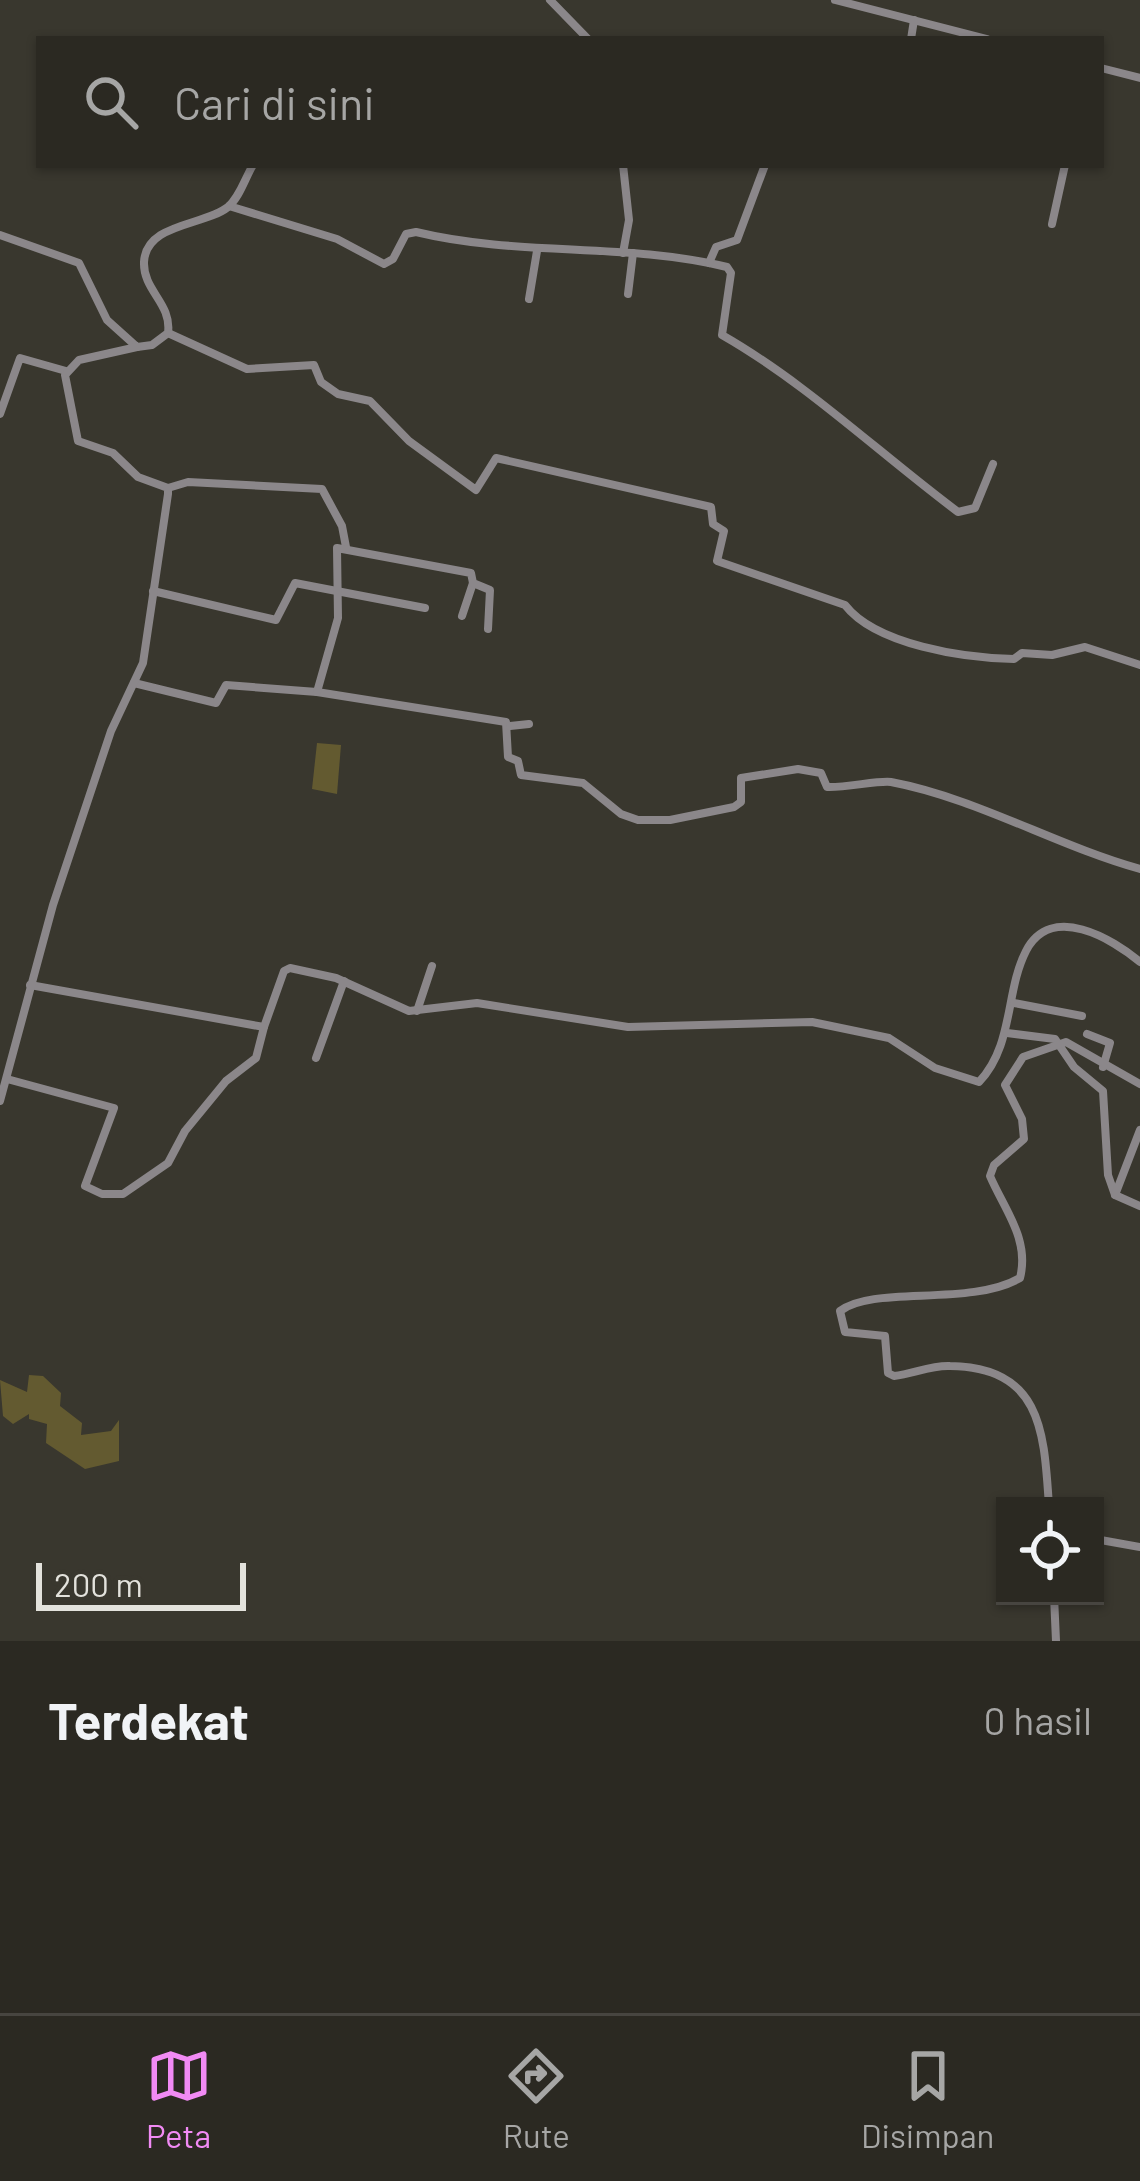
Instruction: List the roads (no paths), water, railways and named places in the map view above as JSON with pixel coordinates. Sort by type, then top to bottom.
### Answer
[{"type":"street","points":[[550,0],[585,36]]},
{"type":"street","points":[[835,0],[975,36]]},
{"type":"street","points":[[911,36],[914,20]]},
{"type":"street","points":[[1104,69],[1140,78]]},
{"type":"street","points":[[66,371],[80,360],[152,345],[168,333],[170,313],[145,271],[147,248],[158,236],[229,206],[251,168]]},
{"type":"street","points":[[623,168],[629,220],[628,294]]},
{"type":"street","points":[[709,263],[716,247],[737,240],[764,168]]},
{"type":"street","points":[[1052,224],[1064,168]]},
{"type":"street","points":[[229,206],[338,239],[384,264],[390,263],[411,232],[537,251],[628,253],[709,263],[731,273],[722,335],[765,358],[810,400],[958,512],[975,508],[993,464]]},
{"type":"street","points":[[0,235],[79,263],[107,320],[137,346]]},
{"type":"street","points":[[529,299],[537,251]]},
{"type":"street","points":[[168,333],[247,369],[314,365],[321,382],[338,394],[370,401],[406,438],[476,490],[496,458],[711,507],[713,524],[724,531],[717,561],[844,605],[856,620],[901,637],[1012,659],[1022,652],[1052,656],[1085,646],[1140,665]]},
{"type":"street","points":[[0,415],[20,358],[66,371]]},
{"type":"street","points":[[66,371],[78,441],[113,453],[138,477],[168,488],[188,482],[322,489],[341,525],[346,548]]},
{"type":"street","points":[[0,1101],[30,985],[111,731],[143,663],[168,488]]},
{"type":"street","points":[[317,692],[338,621],[335,552],[346,548],[470,573],[473,583],[462,616]]},
{"type":"street","points":[[473,583],[490,590],[488,628]]},
{"type":"street","points":[[153,591],[276,620],[283,616],[290,584],[338,588],[425,608]]},
{"type":"street","points":[[134,683],[216,703],[226,685],[317,692],[510,726],[529,724]]},
{"type":"street","points":[[510,726],[508,757],[518,760],[520,774],[584,783],[632,819],[670,820],[734,807],[741,802],[741,778],[800,769],[821,773],[829,787],[868,788],[887,781],[918,790],[1107,862],[1140,868]]},
{"type":"street","points":[[7,1078],[114,1108],[85,1186],[104,1195],[123,1195],[171,1160],[183,1135],[226,1081],[256,1058],[286,968],[344,981],[417,1011],[467,1003],[628,1027],[812,1022],[889,1038],[927,1064],[976,1082],[985,1078],[1007,1033],[1027,949],[1049,932],[1100,933],[1140,962]]},
{"type":"street","points":[[417,1011],[432,966]]},
{"type":"street","points":[[316,1058],[344,981]]},
{"type":"street","points":[[30,985],[264,1027]]},
{"type":"street","points":[[1015,1003],[1082,1016]]},
{"type":"street","points":[[1007,1033],[1067,1042],[1102,1067],[1140,1084]]},
{"type":"street","points":[[1087,1034],[1110,1043],[1102,1067]]},
{"type":"street","points":[[1059,1042],[1074,1067],[1103,1091],[1108,1174],[1115,1195],[1140,1206]]},
{"type":"street","points":[[1048,1497],[1042,1428],[1034,1406],[1016,1385],[951,1366],[894,1376],[889,1373],[885,1336],[845,1332],[839,1322],[840,1311],[851,1303],[964,1295],[1020,1278],[1023,1259],[1016,1227],[990,1176],[1000,1158],[1017,1149],[1025,1131],[1005,1085],[1023,1057],[1059,1042]]},
{"type":"street","points":[[1115,1195],[1140,1130]]},
{"type":"street","points":[[1104,1541],[1140,1547]]},
{"type":"street","points":[[1054,1605],[1056,1641]]}]
